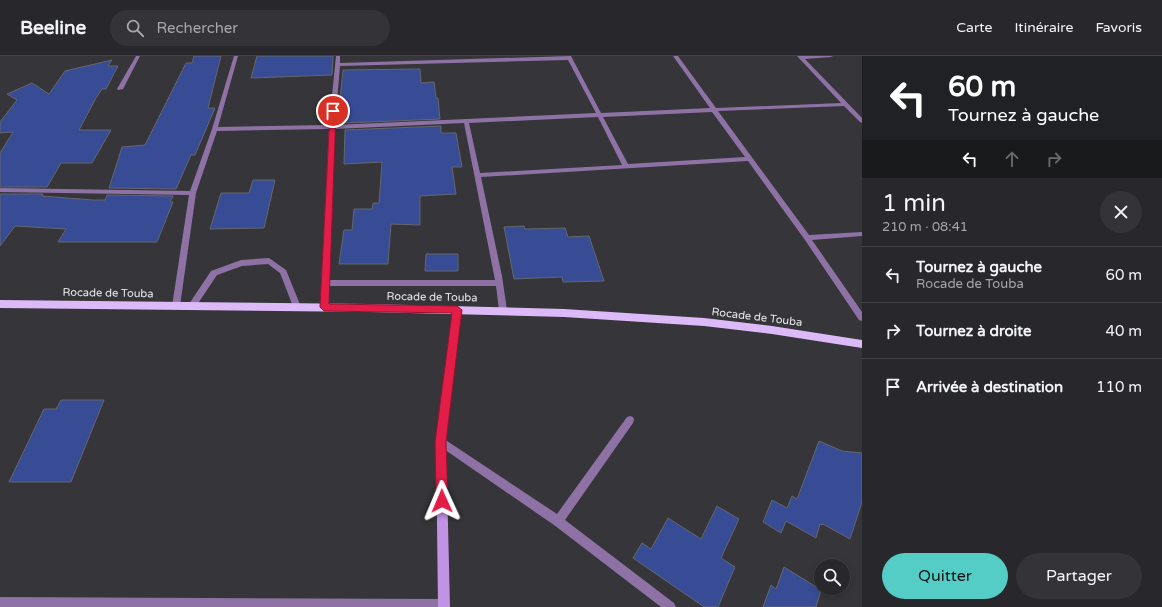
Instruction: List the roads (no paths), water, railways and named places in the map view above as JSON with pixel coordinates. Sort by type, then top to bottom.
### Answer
[{"type":"main road","name":"Rocade de Touba","points":[[0,304],[324,307],[503,310],[571,313],[682,320],[787,332],[862,344]]},
{"type":"street","points":[[120,89],[138,56]]},
{"type":"street","points":[[176,306],[193,193],[215,129],[236,56]]},
{"type":"street","points":[[324,307],[332,127],[338,56]]},
{"type":"street","points":[[675,56],[748,160],[807,238],[862,318]]},
{"type":"street","points":[[800,57],[831,56]]},
{"type":"street","points":[[337,65],[460,58],[569,57],[626,166]]},
{"type":"street","points":[[800,57],[862,121]]},
{"type":"street","points":[[215,129],[332,127],[845,104]]},
{"type":"street","points":[[466,121],[499,283],[503,310]]},
{"type":"street","points":[[477,174],[748,160]]},
{"type":"street","points":[[0,190],[193,193]]},
{"type":"street","points":[[807,238],[862,234]]},
{"type":"street","points":[[192,306],[214,273],[241,263],[269,261],[282,272],[297,307]]},
{"type":"street","points":[[326,283],[499,283]]},
{"type":"street","points":[[0,602],[444,605],[441,442],[457,310]]},
{"type":"street","points":[[558,521],[630,420]]},
{"type":"street","points":[[441,442],[558,521],[670,607]]}]
